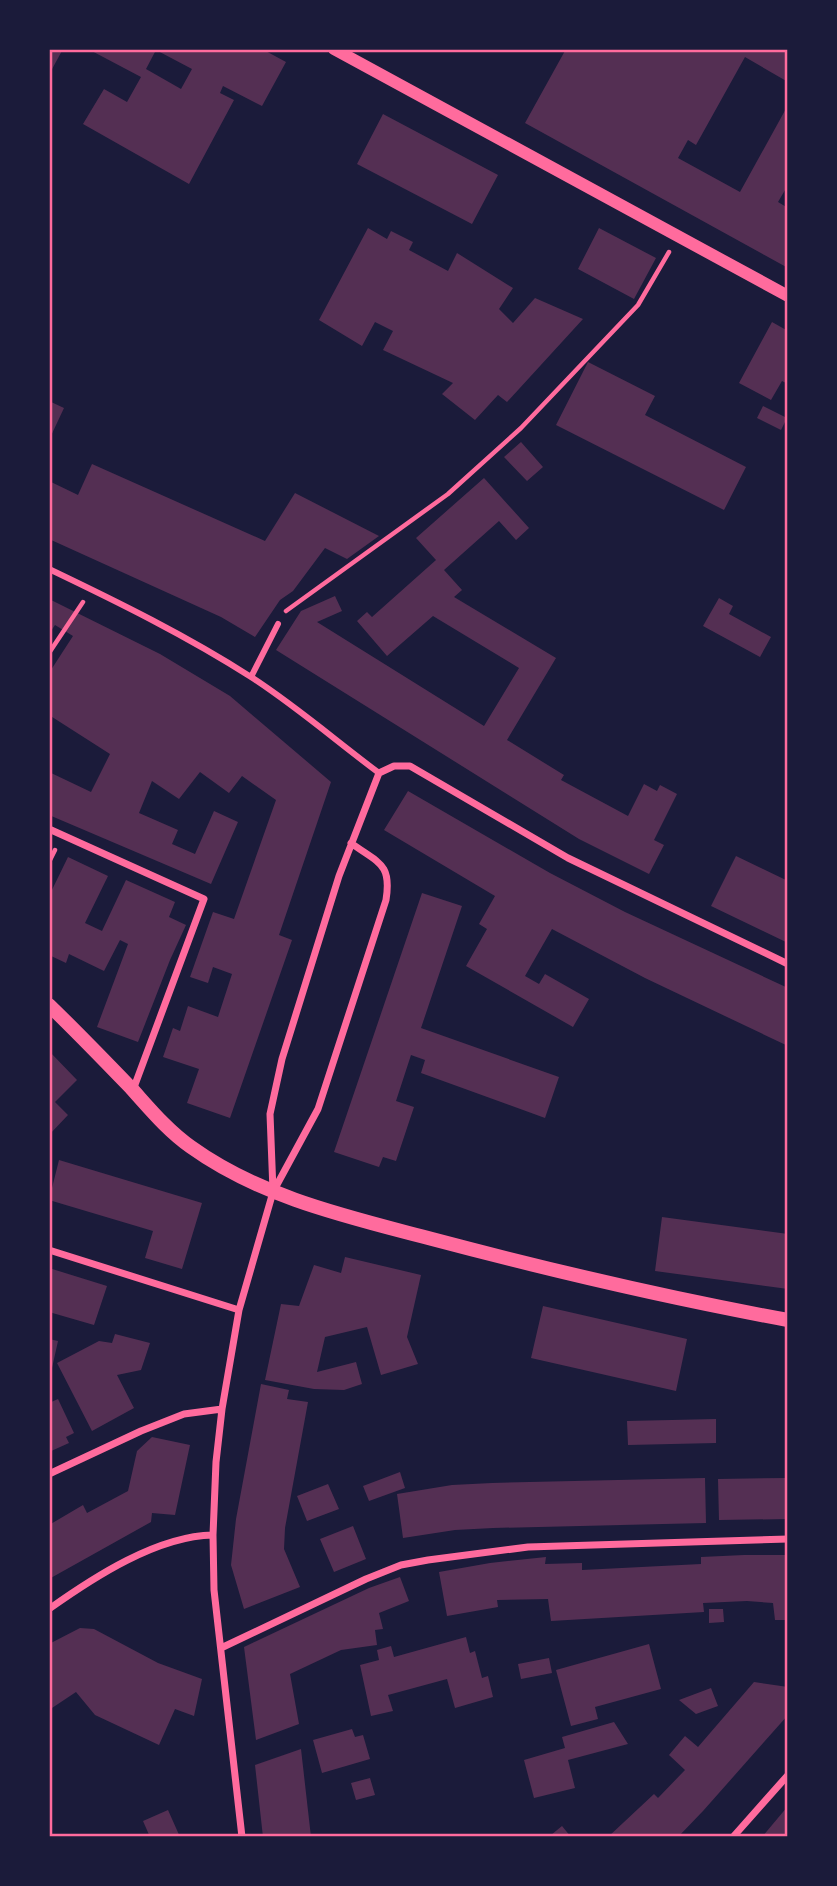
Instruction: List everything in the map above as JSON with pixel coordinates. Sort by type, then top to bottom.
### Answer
[{"type":"main road","points":[[49,1005],[171,1131],[222,1167],[273,1192],[335,1213],[482,1252],[707,1305],[788,1320]]},
{"type":"street","points":[[334,49],[788,296]]},
{"type":"street","points":[[49,569],[179,635],[251,677],[379,773]]},
{"type":"street","points":[[251,677],[278,624]]},
{"type":"street","points":[[273,1192],[270,1114],[282,1059],[351,843],[379,773],[394,766],[410,766],[568,858],[788,964]]},
{"type":"street","points":[[49,829],[204,898],[133,1090]]},
{"type":"street","points":[[242,1837],[214,1590],[216,1462],[239,1310],[273,1192],[318,1109],[386,900],[389,883],[384,867],[351,843]]},
{"type":"street","points":[[49,1250],[239,1310]]},
{"type":"street","points":[[49,1474],[184,1414],[222,1409]]},
{"type":"street","points":[[49,1609],[107,1572],[149,1551],[186,1537],[213,1535]]},
{"type":"street","points":[[222,1648],[401,1565],[528,1547],[788,1539]]},
{"type":"street","points":[[733,1837],[788,1775]]},
{"type":"path","points":[[278,624],[286,609],[448,494],[521,428],[638,305],[678,235]]},
{"type":"path","points":[[64,630],[87,596]]},
{"type":"path","points":[[49,653],[79,607]]},
{"type":"building","points":[[49,49],[63,49],[51,71],[49,70]]},
{"type":"building","points":[[88,49],[262,49],[286,62],[262,106],[223,86],[220,93],[234,100],[189,184],[83,124],[104,89],[127,102],[141,77]],"holes":[[[156,50],[192,69],[181,89],[146,69]]]},
{"type":"building","points":[[566,49],[788,49],[788,82],[745,57],[696,145],[688,140],[678,158],[740,192],[788,105],[788,185],[778,202],[788,208],[788,268],[525,123]]},
{"type":"building","points":[[383,114],[498,175],[472,224],[357,164]]},
{"type":"building","points":[[368,228],[387,239],[391,231],[413,242],[409,250],[448,271],[457,253],[513,288],[499,309],[513,323],[535,298],[583,319],[507,402],[498,395],[475,420],[442,394],[453,383],[383,350],[393,331],[375,322],[362,346],[319,320]]},
{"type":"building","points":[[599,228],[656,258],[634,299],[578,269]]},
{"type":"building","points":[[772,322],[788,331],[788,384],[782,381],[771,400],[739,383]]},
{"type":"building","points":[[588,362],[655,396],[645,415],[746,467],[724,510],[556,425]]},
{"type":"building","points":[[49,401],[64,408],[49,440]]},
{"type":"building","points":[[763,406],[787,418],[781,430],[757,418]]},
{"type":"building","points":[[521,442],[543,467],[527,481],[504,457]]},
{"type":"building","points":[[92,464],[265,541],[295,493],[379,536],[347,559],[325,548],[293,591],[280,600],[255,637],[221,617],[49,539],[49,481],[78,495]]},
{"type":"building","points":[[484,478],[529,528],[516,540],[499,521],[444,570],[462,590],[454,597],[556,658],[507,740],[564,775],[561,780],[628,816],[644,784],[657,791],[660,785],[677,794],[654,840],[664,845],[649,874],[579,839],[276,650],[301,611],[335,596],[342,611],[317,622],[484,726],[519,668],[433,616],[387,656],[357,621],[367,612],[372,617],[436,560],[416,538]]},
{"type":"building","points":[[719,598],[733,606],[729,614],[771,637],[760,657],[703,626]]},
{"type":"building","points":[[49,599],[160,654],[230,696],[331,782],[279,935],[292,940],[230,1118],[187,1103],[199,1069],[163,1057],[173,1028],[180,1031],[188,1006],[218,1017],[232,974],[213,967],[208,983],[190,977],[213,912],[234,919],[276,800],[242,776],[229,793],[200,772],[179,799],[152,781],[139,813],[178,830],[172,844],[195,854],[214,811],[238,822],[211,884],[49,815],[49,772],[91,792],[110,754],[49,715],[49,673],[73,636],[55,625],[49,634]]},
{"type":"building","points":[[408,791],[550,873],[625,912],[788,988],[788,1046],[645,978],[552,929],[525,976],[539,984],[545,974],[589,999],[573,1027],[466,966],[487,929],[479,924],[495,896],[384,830]]},
{"type":"building","points":[[736,856],[788,881],[788,943],[711,906]]},
{"type":"building","points":[[68,857],[108,876],[85,923],[102,931],[126,880],[175,902],[169,917],[186,925],[138,1042],[97,1027],[128,944],[120,940],[104,971],[69,954],[66,963],[49,955],[49,896]]},
{"type":"building","points":[[422,893],[462,906],[421,1028],[559,1077],[545,1118],[421,1073],[425,1060],[411,1055],[396,1101],[414,1107],[396,1161],[383,1157],[379,1167],[334,1152]]},
{"type":"building","points":[[49,1051],[77,1080],[55,1102],[68,1115],[49,1135]]},
{"type":"building","points":[[59,1160],[202,1203],[182,1269],[145,1258],[153,1231],[49,1200]]},
{"type":"building","points":[[662,1217],[788,1234],[788,1289],[655,1271]]},
{"type":"building","points":[[345,1257],[421,1275],[407,1337],[418,1364],[381,1375],[367,1327],[325,1337],[317,1372],[356,1362],[362,1384],[344,1390],[314,1389],[265,1380],[281,1304],[299,1306],[314,1265],[341,1273]]},
{"type":"building","points":[[49,1268],[107,1286],[94,1325],[49,1312]]},
{"type":"building","points":[[543,1306],[687,1339],[676,1391],[531,1358]]},
{"type":"building","points":[[115,1334],[150,1343],[141,1370],[117,1375],[134,1408],[92,1431],[57,1363],[99,1341],[112,1343]]},
{"type":"building","points":[[49,1339],[58,1341],[50,1377],[49,1377]]},
{"type":"building","points":[[261,1384],[289,1390],[287,1399],[308,1402],[285,1528],[284,1549],[300,1587],[244,1609],[231,1565],[236,1519]]},
{"type":"building","points":[[58,1399],[74,1433],[66,1437],[69,1443],[49,1452],[49,1403]]},
{"type":"building","points":[[716,1419],[716,1443],[628,1445],[627,1421]]},
{"type":"building","points":[[152,1437],[190,1445],[175,1515],[152,1513],[151,1522],[49,1579],[49,1525],[83,1505],[87,1513],[128,1491],[137,1451]]},
{"type":"building","points":[[400,1472],[405,1488],[369,1501],[363,1486]]},
{"type":"building","points":[[705,1478],[706,1523],[493,1528],[455,1530],[403,1538],[397,1494],[452,1485]]},
{"type":"building","points":[[788,1478],[788,1519],[719,1520],[718,1479]]},
{"type":"building","points":[[328,1484],[339,1509],[307,1521],[297,1496]]},
{"type":"building","points":[[353,1526],[366,1559],[334,1572],[320,1539]]},
{"type":"building","points":[[788,1555],[788,1620],[775,1620],[773,1603],[747,1601],[703,1603],[704,1612],[551,1621],[548,1599],[497,1600],[498,1607],[447,1616],[439,1572],[546,1557],[545,1564],[582,1563],[582,1570],[701,1564],[701,1557]]},
{"type":"building","points":[[400,1577],[409,1601],[379,1613],[383,1629],[375,1630],[377,1645],[341,1650],[290,1674],[299,1724],[256,1740],[244,1647],[369,1588]]},
{"type":"building","points":[[709,1609],[723,1609],[724,1622],[709,1623]]},
{"type":"building","points":[[80,1628],[94,1629],[158,1663],[202,1679],[194,1716],[175,1709],[159,1745],[95,1715],[76,1692],[49,1710],[49,1644]]},
{"type":"building","points":[[466,1637],[470,1653],[475,1651],[482,1678],[488,1676],[493,1697],[455,1708],[447,1679],[388,1695],[393,1711],[371,1716],[360,1665],[379,1660],[377,1650],[391,1646],[394,1657]]},
{"type":"building","points":[[649,1644],[661,1689],[595,1707],[598,1719],[571,1726],[556,1670]]},
{"type":"building","points":[[549,1658],[552,1673],[521,1679],[518,1664]]},
{"type":"building","points":[[754,1682],[788,1687],[788,1715],[703,1811],[678,1837],[608,1837],[654,1794],[658,1798],[685,1770],[669,1755],[685,1736],[698,1747]]},
{"type":"building","points":[[711,1688],[718,1706],[696,1714],[679,1700]]},
{"type":"building","points":[[614,1722],[628,1744],[568,1760],[575,1788],[534,1798],[524,1760],[565,1748],[562,1737]]},
{"type":"building","points":[[352,1729],[355,1737],[363,1735],[370,1759],[322,1773],[313,1740]]},
{"type":"building","points":[[301,1749],[311,1837],[263,1837],[255,1765]]},
{"type":"building","points":[[370,1778],[375,1795],[356,1800],[351,1783]]},
{"type":"building","points":[[788,1806],[788,1837],[762,1837]]},
{"type":"building","points":[[168,1810],[180,1837],[150,1837],[143,1821]]},
{"type":"building","points":[[562,1826],[571,1837],[551,1835]]}]
